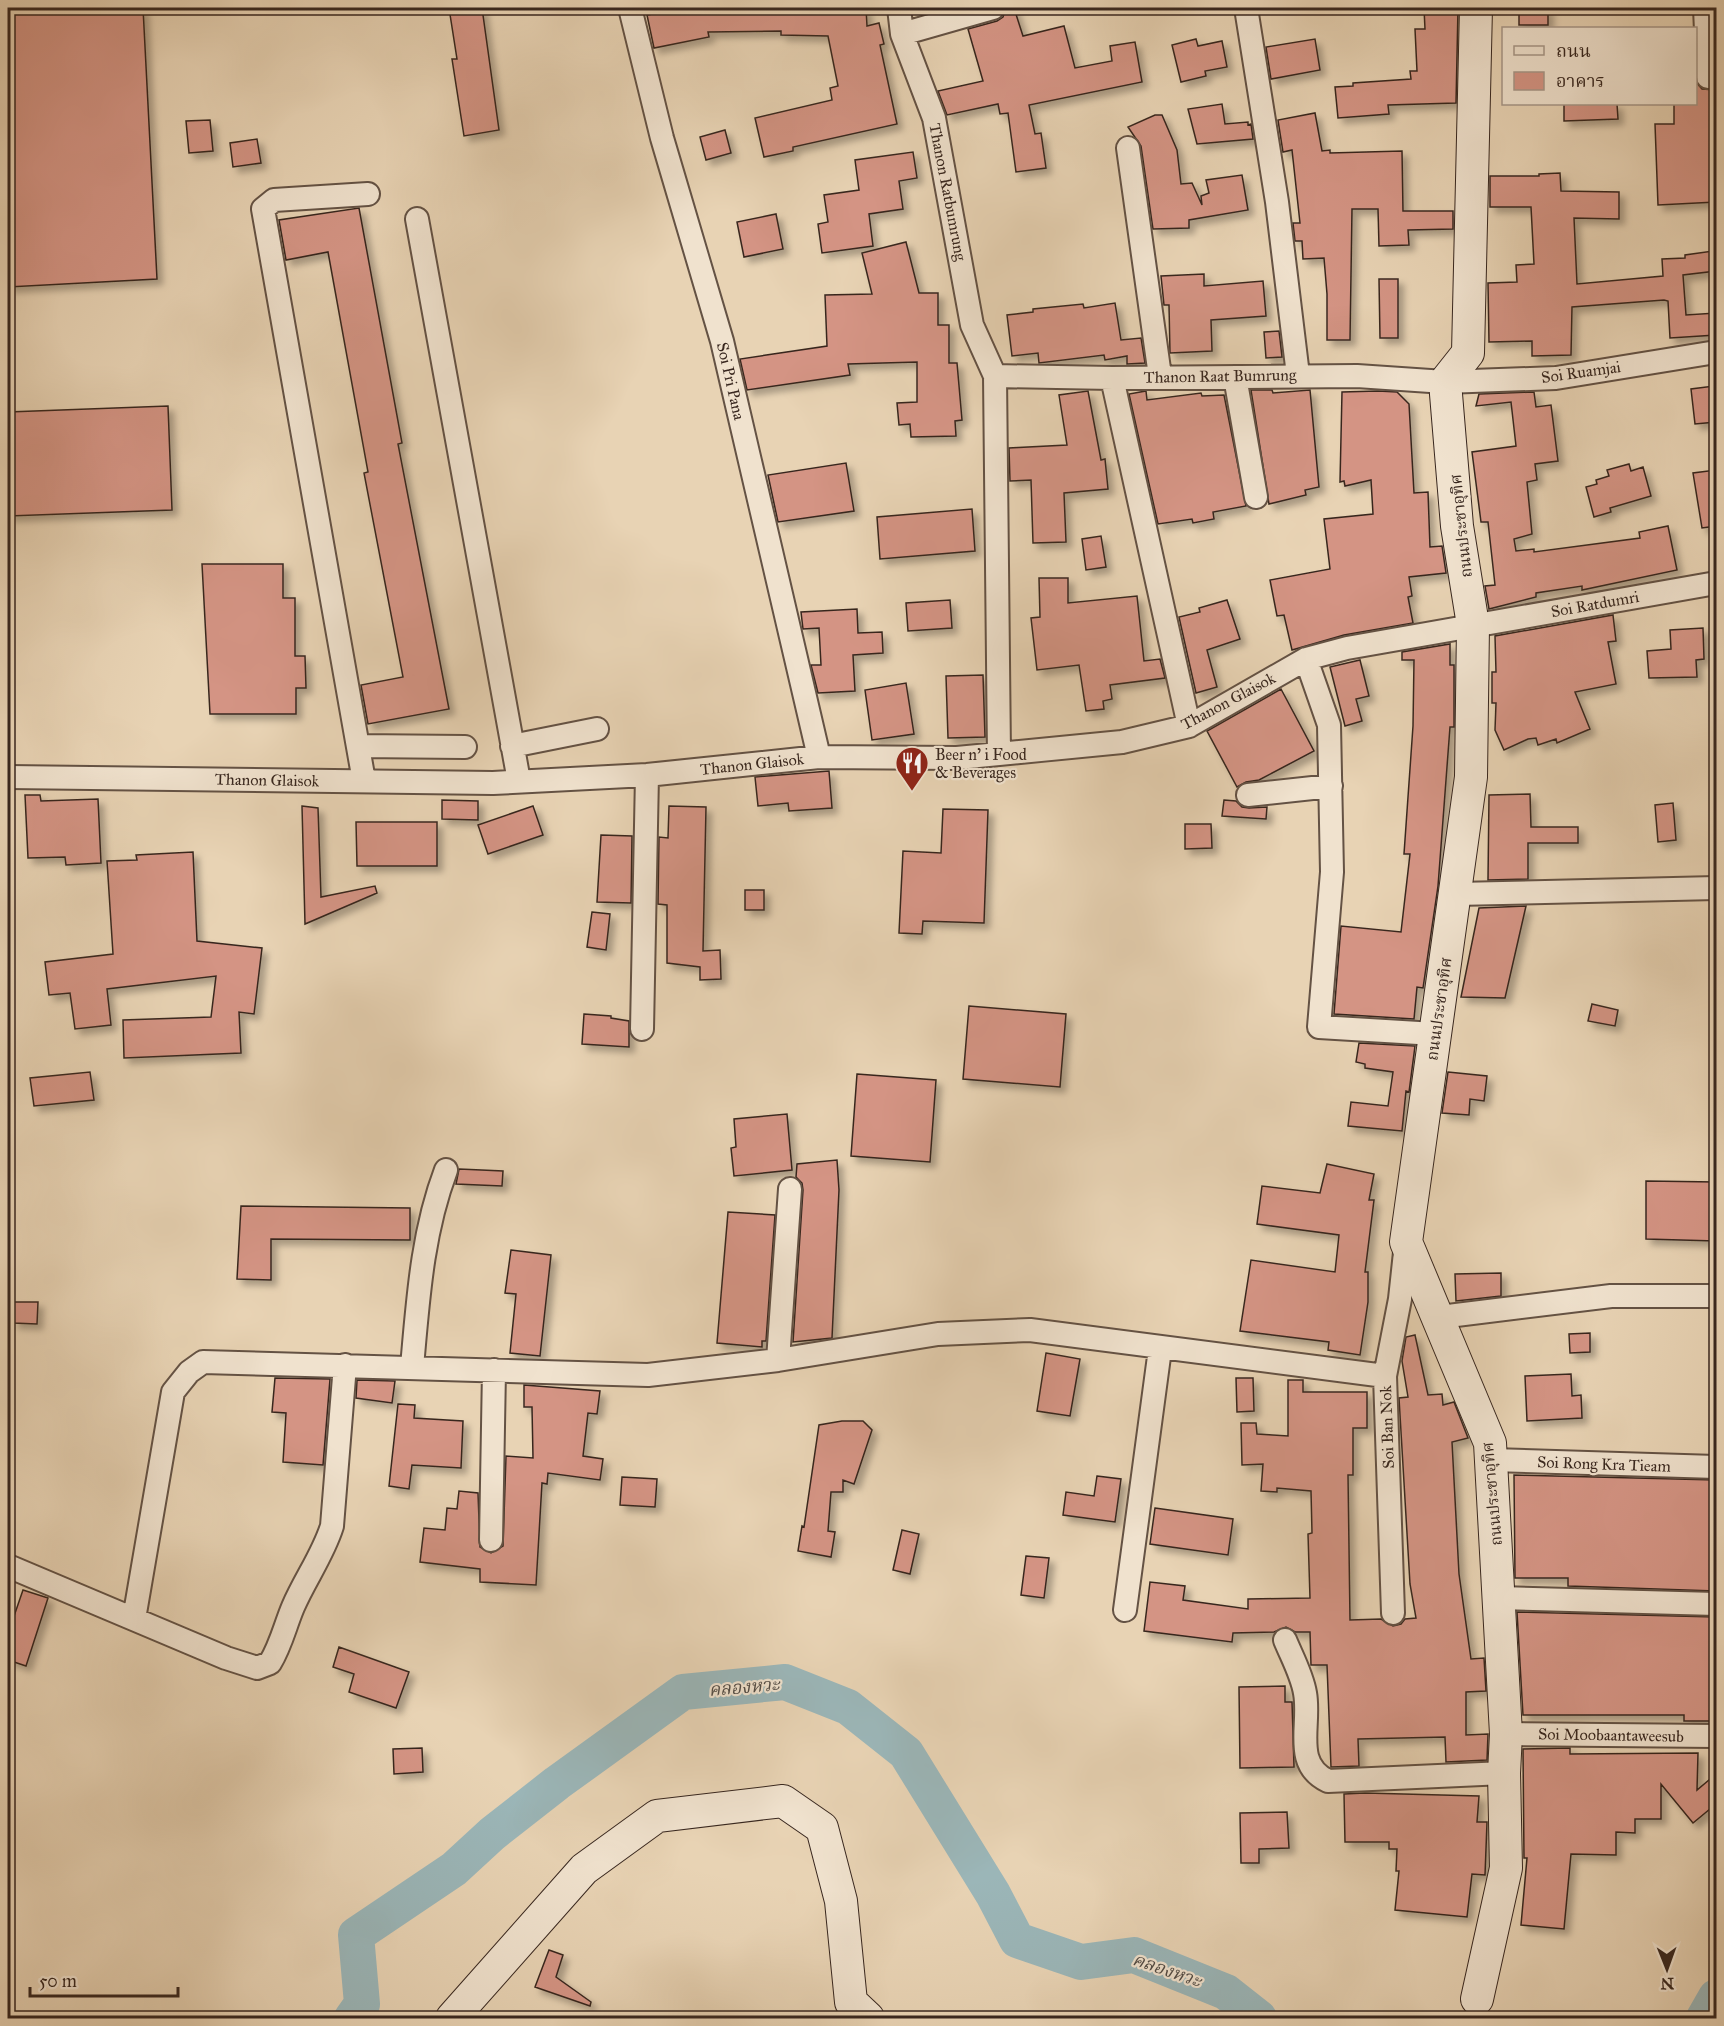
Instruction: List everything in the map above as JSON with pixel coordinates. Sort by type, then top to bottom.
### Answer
[{"type":"street","name":"Soi Pri Pana","points":[[630,8],[662,138],[722,342],[819,757]]},
{"type":"street","name":"Thanon Ratbumrung","points":[[899,8],[902,34],[934,118],[972,325],[995,376]]},
{"type":"street","points":[[902,34],[993,8]]},
{"type":"street","points":[[1246,8],[1277,202],[1298,375]]},
{"type":"street","points":[[1445,382],[1468,353],[1476,8]]},
{"type":"street","points":[[1706,8],[1708,77],[1716,77]]},
{"type":"street","points":[[1128,148],[1160,376]]},
{"type":"street","points":[[364,781],[263,209],[274,200],[368,194]]},
{"type":"street","points":[[417,219],[519,781]]},
{"type":"street","name":"Soi Ruamjai","points":[[1445,382],[1556,378],[1716,352]]},
{"type":"street","name":"Thanon Raat Bumrung","points":[[995,376],[1112,378],[1298,375],[1357,376],[1445,382]]},
{"type":"street","points":[[995,376],[999,754]]},
{"type":"street","points":[[1234,377],[1256,497]]},
{"type":"street","points":[[1112,378],[1189,726]]},
{"type":"street","name":"ถนนประชาอุทิศ","points":[[1445,382],[1457,526],[1473,625],[1471,777],[1406,1242],[1440,1317],[1490,1443],[1492,1460],[1506,1734],[1504,1773],[1506,1868],[1474,2009]]},
{"type":"street","name":"Soi Ratdumri","points":[[1473,625],[1716,583]]},
{"type":"street","name":"Thanon Glaisok","points":[[8,777],[519,781],[647,775],[819,757],[957,758],[1122,742],[1189,726],[1306,659],[1347,648],[1473,625]]},
{"type":"street","points":[[1306,659],[1329,725],[1332,872],[1320,1027],[1435,1034]]},
{"type":"street","points":[[512,746],[597,729]]},
{"type":"street","points":[[358,746],[465,747]]},
{"type":"street","points":[[642,1029],[647,775]]},
{"type":"street","points":[[1248,795],[1331,786]]},
{"type":"street","points":[[1456,894],[1716,888]]},
{"type":"street","points":[[412,1367],[422,1263],[438,1192],[446,1170]]},
{"type":"street","points":[[778,1360],[790,1189]]},
{"type":"street","name":"Soi Ban Nok","points":[[1393,1613],[1385,1376],[1400,1299],[1406,1242]]},
{"type":"street","points":[[1440,1317],[1611,1296],[1716,1296]]},
{"type":"street","points":[[134,1619],[173,1392],[189,1372],[203,1362],[648,1376],[778,1360],[938,1334],[1030,1330],[1161,1349],[1385,1376]]},
{"type":"street","points":[[1125,1610],[1161,1349]]},
{"type":"street","points":[[8,1566],[226,1658],[257,1668],[270,1663],[281,1644],[293,1607],[326,1547],[332,1526],[345,1365]]},
{"type":"street","points":[[491,1540],[494,1370]]},
{"type":"street","name":"Soi Rong Kra Tieam","points":[[1492,1460],[1716,1467]]},
{"type":"street","points":[[1500,1598],[1716,1604]]},
{"type":"street","points":[[1285,1640],[1305,1693],[1307,1762],[1315,1775],[1328,1781],[1504,1773]]},
{"type":"street","name":"Soi Moobaantaweesub","points":[[1506,1734],[1716,1736]]},
{"type":"street","points":[[452,2019],[584,1869],[657,1816],[783,1801],[822,1828],[841,1901],[850,2002],[868,2019]]},
{"type":"building","points":[[8,8],[143,8],[157,279],[8,287]]},
{"type":"building","points":[[449,8],[482,8],[499,130],[464,136],[452,59],[457,59]]},
{"type":"building","points":[[687,8],[760,8],[761,14],[814,14],[814,8],[866,8],[867,26],[879,23],[884,44],[880,45],[897,124],[793,147],[793,151],[764,157],[755,118],[832,100],[830,88],[838,86],[828,36],[781,35],[781,31],[708,32],[709,37],[654,48],[647,15]]},
{"type":"building","points":[[1006,8],[1014,8],[1023,36],[1064,26],[1075,68],[1112,61],[1110,46],[1135,42],[1142,82],[1029,105],[1035,134],[1041,133],[1046,168],[1016,172],[1008,113],[1000,114],[998,104],[947,115],[938,91],[983,81],[968,29],[997,21],[1003,17]]},
{"type":"building","points":[[1424,8],[1458,8],[1456,103],[1388,105],[1389,114],[1338,118],[1335,87],[1353,86],[1353,83],[1411,79],[1410,71],[1417,71],[1415,29],[1425,29]]},
{"type":"building","points":[[1519,8],[1548,8],[1548,25],[1519,25]]},
{"type":"building","points":[[1196,39],[1198,46],[1222,41],[1227,67],[1205,71],[1206,76],[1181,82],[1172,45]]},
{"type":"building","points":[[1315,39],[1320,70],[1271,79],[1266,47]]},
{"type":"building","points":[[1697,83],[1702,89],[1716,90],[1716,202],[1658,205],[1655,124],[1674,124],[1674,105],[1697,105]]},
{"type":"building","points":[[1222,104],[1225,124],[1248,122],[1248,125],[1251,124],[1253,139],[1197,144],[1188,109]]},
{"type":"building","points":[[1564,105],[1617,105],[1618,119],[1564,121]]},
{"type":"building","points":[[1315,113],[1322,151],[1330,150],[1330,153],[1402,151],[1403,211],[1453,211],[1453,229],[1408,230],[1409,245],[1379,246],[1378,209],[1352,209],[1350,340],[1327,340],[1324,258],[1303,259],[1302,241],[1295,241],[1293,223],[1300,223],[1292,150],[1283,152],[1278,120]]},
{"type":"building","points":[[1155,115],[1162,115],[1177,150],[1181,184],[1192,183],[1202,205],[1201,196],[1209,193],[1206,180],[1242,175],[1248,210],[1189,220],[1189,228],[1153,229],[1141,146],[1128,127]]},
{"type":"building","points":[[210,120],[213,151],[189,153],[186,121]]},
{"type":"building","points":[[725,130],[731,153],[706,160],[700,137]]},
{"type":"building","points":[[257,139],[261,163],[233,167],[230,143]]},
{"type":"building","points":[[913,152],[917,178],[899,181],[903,209],[869,214],[873,246],[822,253],[818,224],[828,222],[824,195],[859,190],[855,160]]},
{"type":"building","points":[[1560,173],[1561,191],[1619,192],[1619,219],[1574,218],[1577,284],[1663,276],[1662,259],[1685,258],[1685,255],[1713,251],[1716,271],[1683,275],[1686,315],[1716,313],[1716,335],[1670,338],[1668,301],[1664,300],[1572,307],[1571,355],[1532,356],[1532,341],[1489,342],[1488,283],[1517,282],[1516,265],[1534,264],[1531,207],[1490,207],[1490,176],[1539,176],[1539,174]]},
{"type":"building","points":[[359,208],[402,443],[398,444],[449,709],[368,724],[361,685],[403,677],[364,473],[368,472],[328,252],[286,260],[279,220]]},
{"type":"building","points":[[776,214],[783,249],[744,257],[737,222]]},
{"type":"building","points":[[906,242],[919,293],[938,293],[938,325],[949,325],[949,363],[957,363],[962,420],[955,421],[956,436],[911,437],[910,424],[899,425],[897,403],[917,402],[917,362],[848,364],[850,375],[747,390],[740,359],[827,346],[825,295],[872,294],[862,253]]},
{"type":"building","points":[[1204,274],[1204,286],[1263,281],[1266,316],[1211,320],[1212,351],[1170,353],[1169,305],[1164,305],[1161,276]]},
{"type":"building","points":[[1379,279],[1398,279],[1398,338],[1380,338]]},
{"type":"building","points":[[1115,303],[1121,340],[1141,338],[1145,363],[1127,364],[1127,356],[1105,360],[1104,355],[1039,363],[1038,353],[1012,356],[1007,315],[1033,312],[1033,309],[1083,304],[1084,308]]},
{"type":"building","points":[[1279,331],[1282,357],[1266,358],[1264,332]]},
{"type":"building","points":[[1714,386],[1716,422],[1695,424],[1691,389]]},
{"type":"building","points":[[1251,390],[1272,390],[1273,393],[1310,390],[1319,487],[1305,490],[1306,495],[1269,504]]},
{"type":"building","points":[[1088,391],[1101,460],[1105,459],[1108,489],[1064,493],[1066,542],[1033,543],[1031,480],[1010,481],[1009,448],[1067,445],[1059,395]]},
{"type":"building","points":[[1146,391],[1147,400],[1201,393],[1202,396],[1224,395],[1246,506],[1213,512],[1214,519],[1193,523],[1192,519],[1158,524],[1129,394]]},
{"type":"building","points":[[1342,392],[1397,392],[1409,404],[1414,493],[1428,492],[1430,547],[1442,546],[1446,573],[1409,577],[1412,596],[1408,597],[1413,623],[1344,635],[1292,650],[1284,615],[1277,616],[1270,580],[1330,569],[1324,519],[1373,514],[1371,480],[1345,486],[1344,481],[1340,482]]},
{"type":"building","points":[[1534,392],[1536,407],[1551,405],[1558,461],[1535,464],[1537,480],[1527,482],[1532,534],[1514,539],[1516,551],[1534,549],[1534,552],[1640,538],[1639,532],[1668,526],[1677,570],[1582,590],[1582,586],[1536,593],[1536,597],[1489,609],[1485,586],[1495,585],[1488,522],[1481,522],[1472,452],[1516,446],[1511,402],[1476,406],[1479,394]]},
{"type":"building","points":[[168,406],[172,510],[8,516],[8,412]]},
{"type":"building","points":[[846,463],[854,511],[778,522],[768,475]]},
{"type":"building","points":[[1629,464],[1631,471],[1643,467],[1651,496],[1610,508],[1611,512],[1594,517],[1586,487],[1597,484],[1596,480],[1609,476],[1607,470]]},
{"type":"building","points":[[1716,470],[1716,526],[1702,528],[1693,473]]},
{"type":"building","points":[[972,509],[975,551],[880,559],[877,517]]},
{"type":"building","points":[[1101,536],[1106,567],[1086,570],[1082,539]]},
{"type":"building","points":[[202,564],[283,564],[283,598],[295,598],[295,656],[305,656],[306,688],[296,688],[296,714],[210,714]]},
{"type":"building","points":[[1039,578],[1068,578],[1068,603],[1137,596],[1144,661],[1160,659],[1165,678],[1110,685],[1112,699],[1103,701],[1104,709],[1086,711],[1079,665],[1037,670],[1031,618],[1040,617]]},
{"type":"building","points":[[950,600],[952,628],[908,631],[906,603]]},
{"type":"building","points":[[1227,600],[1240,639],[1207,650],[1217,687],[1196,693],[1179,617],[1200,612],[1199,608]]},
{"type":"building","points":[[857,609],[858,633],[882,632],[883,653],[853,655],[855,691],[818,693],[811,665],[821,665],[819,628],[803,629],[801,612]]},
{"type":"building","points":[[1613,615],[1616,641],[1608,642],[1616,684],[1575,692],[1590,729],[1557,743],[1556,739],[1538,745],[1536,738],[1528,739],[1504,750],[1495,730],[1496,703],[1492,703],[1492,672],[1496,672],[1495,636]]},
{"type":"building","points":[[1703,628],[1704,659],[1696,660],[1697,677],[1649,678],[1647,651],[1671,649],[1670,630]]},
{"type":"building","points":[[1450,644],[1450,665],[1454,665],[1454,727],[1450,727],[1438,886],[1423,988],[1417,987],[1414,1019],[1334,1014],[1341,926],[1401,932],[1410,854],[1404,854],[1413,726],[1414,660],[1402,660],[1402,652]]},
{"type":"building","points":[[1360,660],[1369,696],[1356,699],[1362,721],[1345,726],[1330,667]]},
{"type":"building","points":[[983,675],[985,737],[948,738],[946,676]]},
{"type":"building","points":[[906,683],[914,734],[872,740],[865,690]]},
{"type":"building","points":[[1281,689],[1314,751],[1259,780],[1246,782],[1237,787],[1207,731]]},
{"type":"building","points":[[829,771],[832,808],[789,811],[788,803],[758,806],[755,777]]},
{"type":"building","points":[[1530,794],[1531,827],[1578,827],[1578,843],[1528,843],[1528,879],[1488,880],[1489,795]]},
{"type":"building","points":[[25,795],[40,795],[41,801],[98,799],[101,863],[66,865],[65,857],[28,858]]},
{"type":"building","points":[[442,800],[478,801],[478,820],[442,819]]},
{"type":"building","points":[[1224,800],[1236,801],[1242,807],[1267,807],[1266,819],[1222,816]]},
{"type":"building","points":[[1673,803],[1676,840],[1658,842],[1655,805]]},
{"type":"building","points":[[302,806],[318,808],[321,897],[375,886],[377,893],[305,924]]},
{"type":"building","points":[[533,806],[543,835],[488,854],[478,825]]},
{"type":"building","points":[[669,806],[706,807],[703,951],[720,950],[721,979],[700,980],[700,967],[667,963],[667,905],[658,904],[659,837],[668,838]]},
{"type":"building","points":[[943,809],[988,810],[984,923],[923,921],[922,934],[899,933],[903,851],[941,853]]},
{"type":"building","points":[[356,822],[437,822],[437,866],[357,866]]},
{"type":"building","points":[[1185,824],[1211,824],[1212,848],[1185,849]]},
{"type":"building","points":[[601,835],[632,836],[631,903],[597,902]]},
{"type":"building","points":[[193,852],[197,941],[262,948],[254,1014],[239,1012],[241,1053],[124,1058],[123,1020],[211,1017],[216,976],[107,989],[111,1025],[75,1029],[70,993],[49,995],[45,962],[113,954],[107,861],[137,860],[136,855]]},
{"type":"building","points":[[745,890],[764,890],[764,910],[745,910]]},
{"type":"building","points":[[1526,906],[1505,998],[1461,997],[1479,908]]},
{"type":"building","points":[[592,912],[610,914],[606,950],[587,947]]},
{"type":"building","points":[[1592,1004],[1618,1010],[1615,1026],[1588,1021]]},
{"type":"building","points":[[969,1006],[1066,1014],[1060,1087],[963,1079]]},
{"type":"building","points":[[584,1014],[611,1016],[611,1018],[629,1021],[629,1047],[582,1044]]},
{"type":"building","points":[[1359,1043],[1415,1046],[1409,1092],[1406,1091],[1402,1131],[1348,1126],[1351,1102],[1388,1106],[1393,1072],[1365,1068],[1365,1064],[1356,1062]]},
{"type":"building","points":[[90,1072],[94,1100],[34,1106],[30,1078]]},
{"type":"building","points":[[1448,1072],[1487,1076],[1484,1101],[1470,1099],[1469,1115],[1442,1113]]},
{"type":"building","points":[[857,1074],[936,1080],[930,1162],[851,1156]]},
{"type":"building","points":[[787,1114],[792,1170],[734,1176],[731,1148],[736,1147],[734,1119]]},
{"type":"building","points":[[837,1160],[839,1190],[832,1338],[793,1342],[803,1190],[802,1183],[796,1177],[797,1164]]},
{"type":"building","points":[[1327,1164],[1374,1174],[1369,1200],[1374,1200],[1365,1272],[1368,1272],[1368,1302],[1360,1355],[1328,1350],[1329,1342],[1240,1331],[1251,1260],[1335,1272],[1339,1235],[1257,1224],[1262,1186],[1320,1193]]},
{"type":"building","points":[[459,1169],[503,1171],[502,1186],[456,1184]]},
{"type":"building","points":[[1646,1181],[1716,1182],[1716,1241],[1646,1239]]},
{"type":"building","points":[[241,1206],[410,1208],[410,1240],[271,1239],[271,1280],[237,1279]]},
{"type":"building","points":[[728,1212],[775,1215],[766,1341],[762,1341],[762,1347],[717,1343]]},
{"type":"building","points":[[511,1250],[551,1255],[540,1356],[510,1353],[516,1294],[505,1293]]},
{"type":"building","points":[[1501,1273],[1501,1296],[1456,1301],[1455,1274]]},
{"type":"building","points":[[14,1302],[38,1302],[37,1324],[13,1323]]},
{"type":"building","points":[[1590,1333],[1590,1352],[1570,1353],[1569,1334]]},
{"type":"building","points":[[1415,1335],[1428,1395],[1442,1394],[1443,1405],[1454,1402],[1468,1438],[1452,1442],[1459,1574],[1471,1659],[1484,1658],[1486,1691],[1466,1692],[1466,1735],[1488,1734],[1487,1760],[1446,1762],[1445,1737],[1358,1739],[1359,1766],[1331,1767],[1327,1665],[1311,1665],[1310,1632],[1295,1632],[1286,1627],[1274,1632],[1233,1633],[1232,1642],[1144,1631],[1150,1582],[1185,1586],[1183,1600],[1248,1609],[1248,1599],[1310,1598],[1308,1534],[1312,1533],[1311,1491],[1277,1488],[1277,1492],[1261,1491],[1263,1464],[1242,1465],[1241,1423],[1256,1423],[1257,1434],[1288,1436],[1288,1380],[1303,1380],[1303,1392],[1367,1392],[1367,1428],[1353,1428],[1353,1475],[1348,1475],[1350,1620],[1381,1619],[1393,1626],[1401,1624],[1405,1619],[1416,1618],[1410,1584],[1399,1398],[1408,1397],[1402,1361],[1406,1337]]},
{"type":"building","points":[[1046,1353],[1080,1359],[1070,1416],[1037,1411]]},
{"type":"building","points":[[1571,1374],[1572,1396],[1581,1395],[1582,1418],[1527,1421],[1525,1376]]},
{"type":"building","points":[[275,1378],[330,1379],[323,1465],[283,1462],[286,1413],[272,1412]]},
{"type":"building","points":[[1236,1378],[1253,1378],[1254,1411],[1237,1412]]},
{"type":"building","points":[[357,1380],[395,1381],[392,1403],[356,1398]]},
{"type":"building","points":[[524,1385],[600,1391],[597,1414],[588,1413],[583,1456],[603,1459],[600,1480],[548,1473],[547,1484],[542,1483],[536,1585],[480,1582],[480,1569],[420,1562],[424,1528],[445,1530],[447,1508],[457,1509],[459,1491],[478,1493],[480,1547],[491,1553],[503,1546],[506,1456],[533,1458],[532,1407],[524,1407]]},
{"type":"building","points":[[398,1404],[415,1405],[414,1418],[463,1421],[461,1468],[412,1465],[409,1489],[389,1486]]},
{"type":"building","points":[[842,1421],[863,1421],[872,1430],[854,1484],[843,1480],[843,1492],[831,1492],[828,1531],[835,1532],[831,1557],[798,1551],[802,1526],[804,1527],[819,1425]]},
{"type":"building","points":[[1514,1475],[1716,1480],[1716,1591],[1568,1586],[1568,1578],[1515,1578]]},
{"type":"building","points":[[1097,1476],[1121,1479],[1115,1522],[1063,1515],[1066,1492],[1094,1496]]},
{"type":"building","points":[[622,1477],[657,1479],[655,1507],[620,1505]]},
{"type":"building","points":[[1155,1508],[1233,1519],[1228,1555],[1150,1544]]},
{"type":"building","points":[[902,1530],[919,1534],[910,1574],[893,1570]]},
{"type":"building","points":[[1026,1556],[1049,1558],[1044,1598],[1021,1595]]},
{"type":"building","points":[[23,1590],[48,1598],[26,1666],[8,1660],[8,1620],[12,1622]]},
{"type":"building","points":[[1517,1612],[1716,1617],[1716,1721],[1684,1721],[1684,1715],[1523,1715]]},
{"type":"building","points":[[339,1647],[409,1672],[396,1708],[349,1692],[354,1674],[333,1667]]},
{"type":"building","points":[[1285,1686],[1285,1702],[1292,1702],[1294,1767],[1240,1768],[1239,1687]]},
{"type":"building","points":[[422,1748],[423,1772],[394,1774],[393,1749]]},
{"type":"building","points":[[1570,1748],[1570,1754],[1698,1753],[1697,1790],[1716,1774],[1716,1804],[1693,1823],[1661,1784],[1661,1819],[1635,1819],[1635,1833],[1616,1832],[1616,1855],[1571,1854],[1564,1929],[1521,1925],[1527,1858],[1524,1858],[1523,1749]]},
{"type":"building","points":[[1344,1794],[1479,1796],[1477,1822],[1487,1822],[1485,1875],[1472,1874],[1467,1917],[1395,1910],[1399,1871],[1396,1871],[1397,1849],[1389,1849],[1389,1842],[1345,1842]]},
{"type":"building","points":[[1287,1812],[1289,1848],[1259,1849],[1259,1863],[1241,1863],[1240,1813]]},
{"type":"building","points":[[549,1950],[563,1955],[556,1977],[591,2002],[590,2006],[535,1987]]},
{"type":"waterway","name":"คลองหวะ","points":[[352,2018],[362,2004],[356,1935],[454,1869],[492,1834],[557,1783],[683,1692],[785,1682],[848,1707],[906,1753],[993,1894],[1017,1940],[1081,1962],[1134,1955],[1226,1992],[1259,2018]]},
{"type":"waterway","name":"คลองหวะ","points":[[1704,2018],[1716,1997]]},
{"type":"place","name":"Beer n' i Food & Beverages","points":[[912,792]]}]
